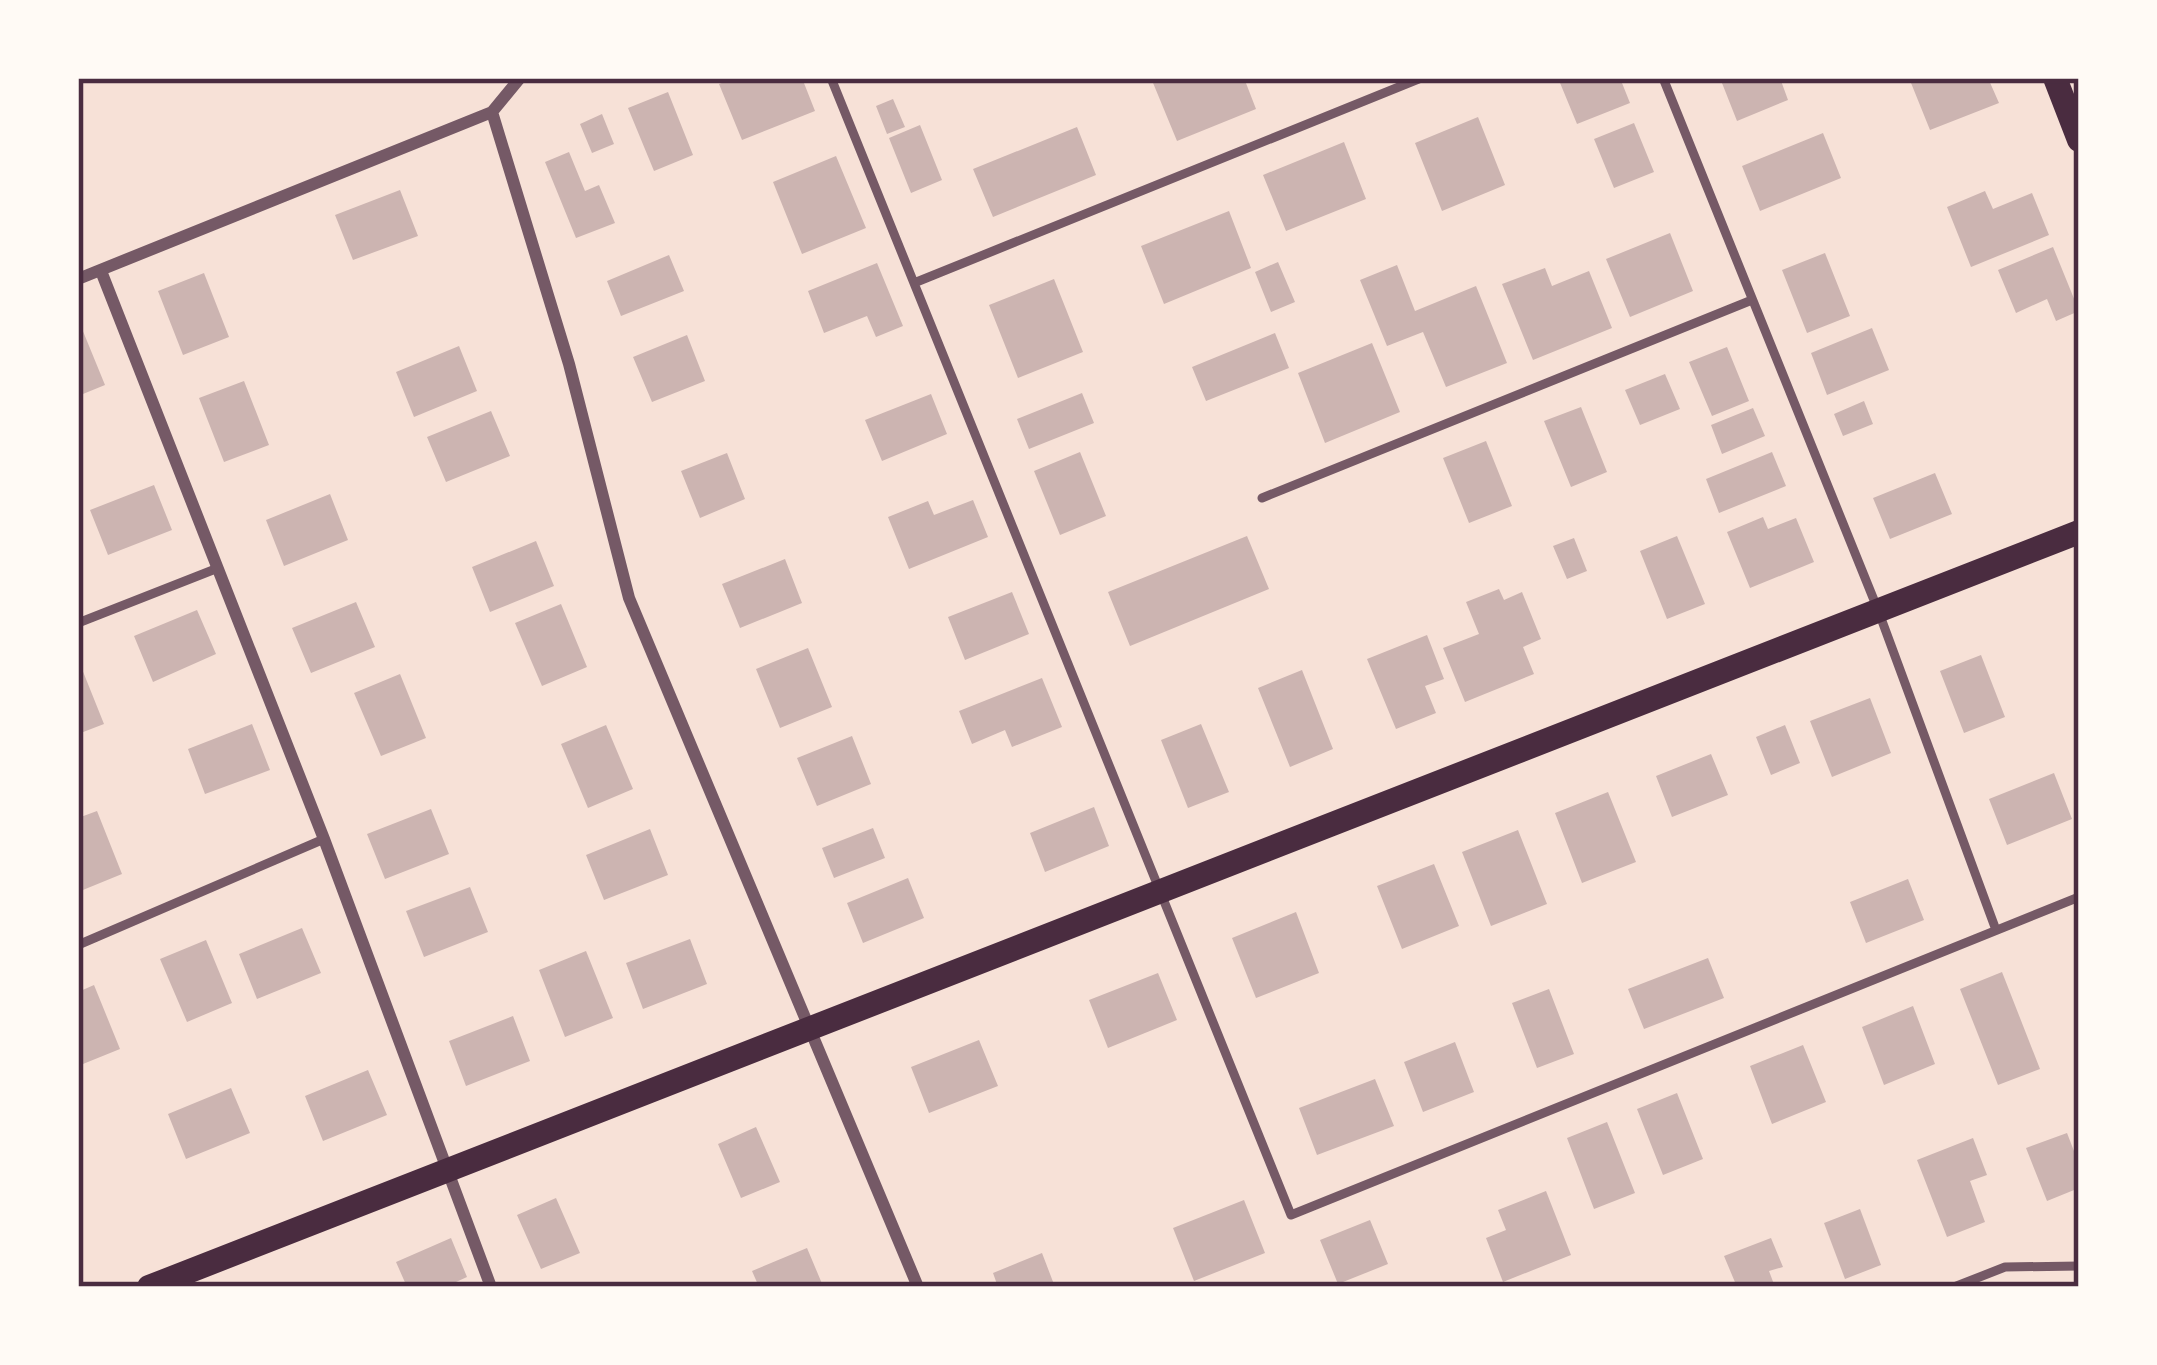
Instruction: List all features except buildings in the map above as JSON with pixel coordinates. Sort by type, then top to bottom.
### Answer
[{"type":"main road","points":[[2055,78],[2079,140]]},
{"type":"main road","points":[[149,1287],[2079,532]]},
{"type":"street","points":[[78,280],[492,112],[520,78]]},
{"type":"street","points":[[492,112],[568,364],[629,598],[918,1287]]},
{"type":"street","points":[[100,271],[323,839],[491,1287]]},
{"type":"lane","points":[[831,78],[1291,1215],[2079,897]]},
{"type":"lane","points":[[914,283],[1421,78]]},
{"type":"lane","points":[[1663,78],[1878,610],[1996,930]]},
{"type":"lane","points":[[1262,498],[1753,300]]},
{"type":"lane","points":[[78,622],[218,568]]},
{"type":"lane","points":[[78,945],[323,839]]},
{"type":"lane","points":[[1954,1287],[2005,1268],[2079,1266]]}]
